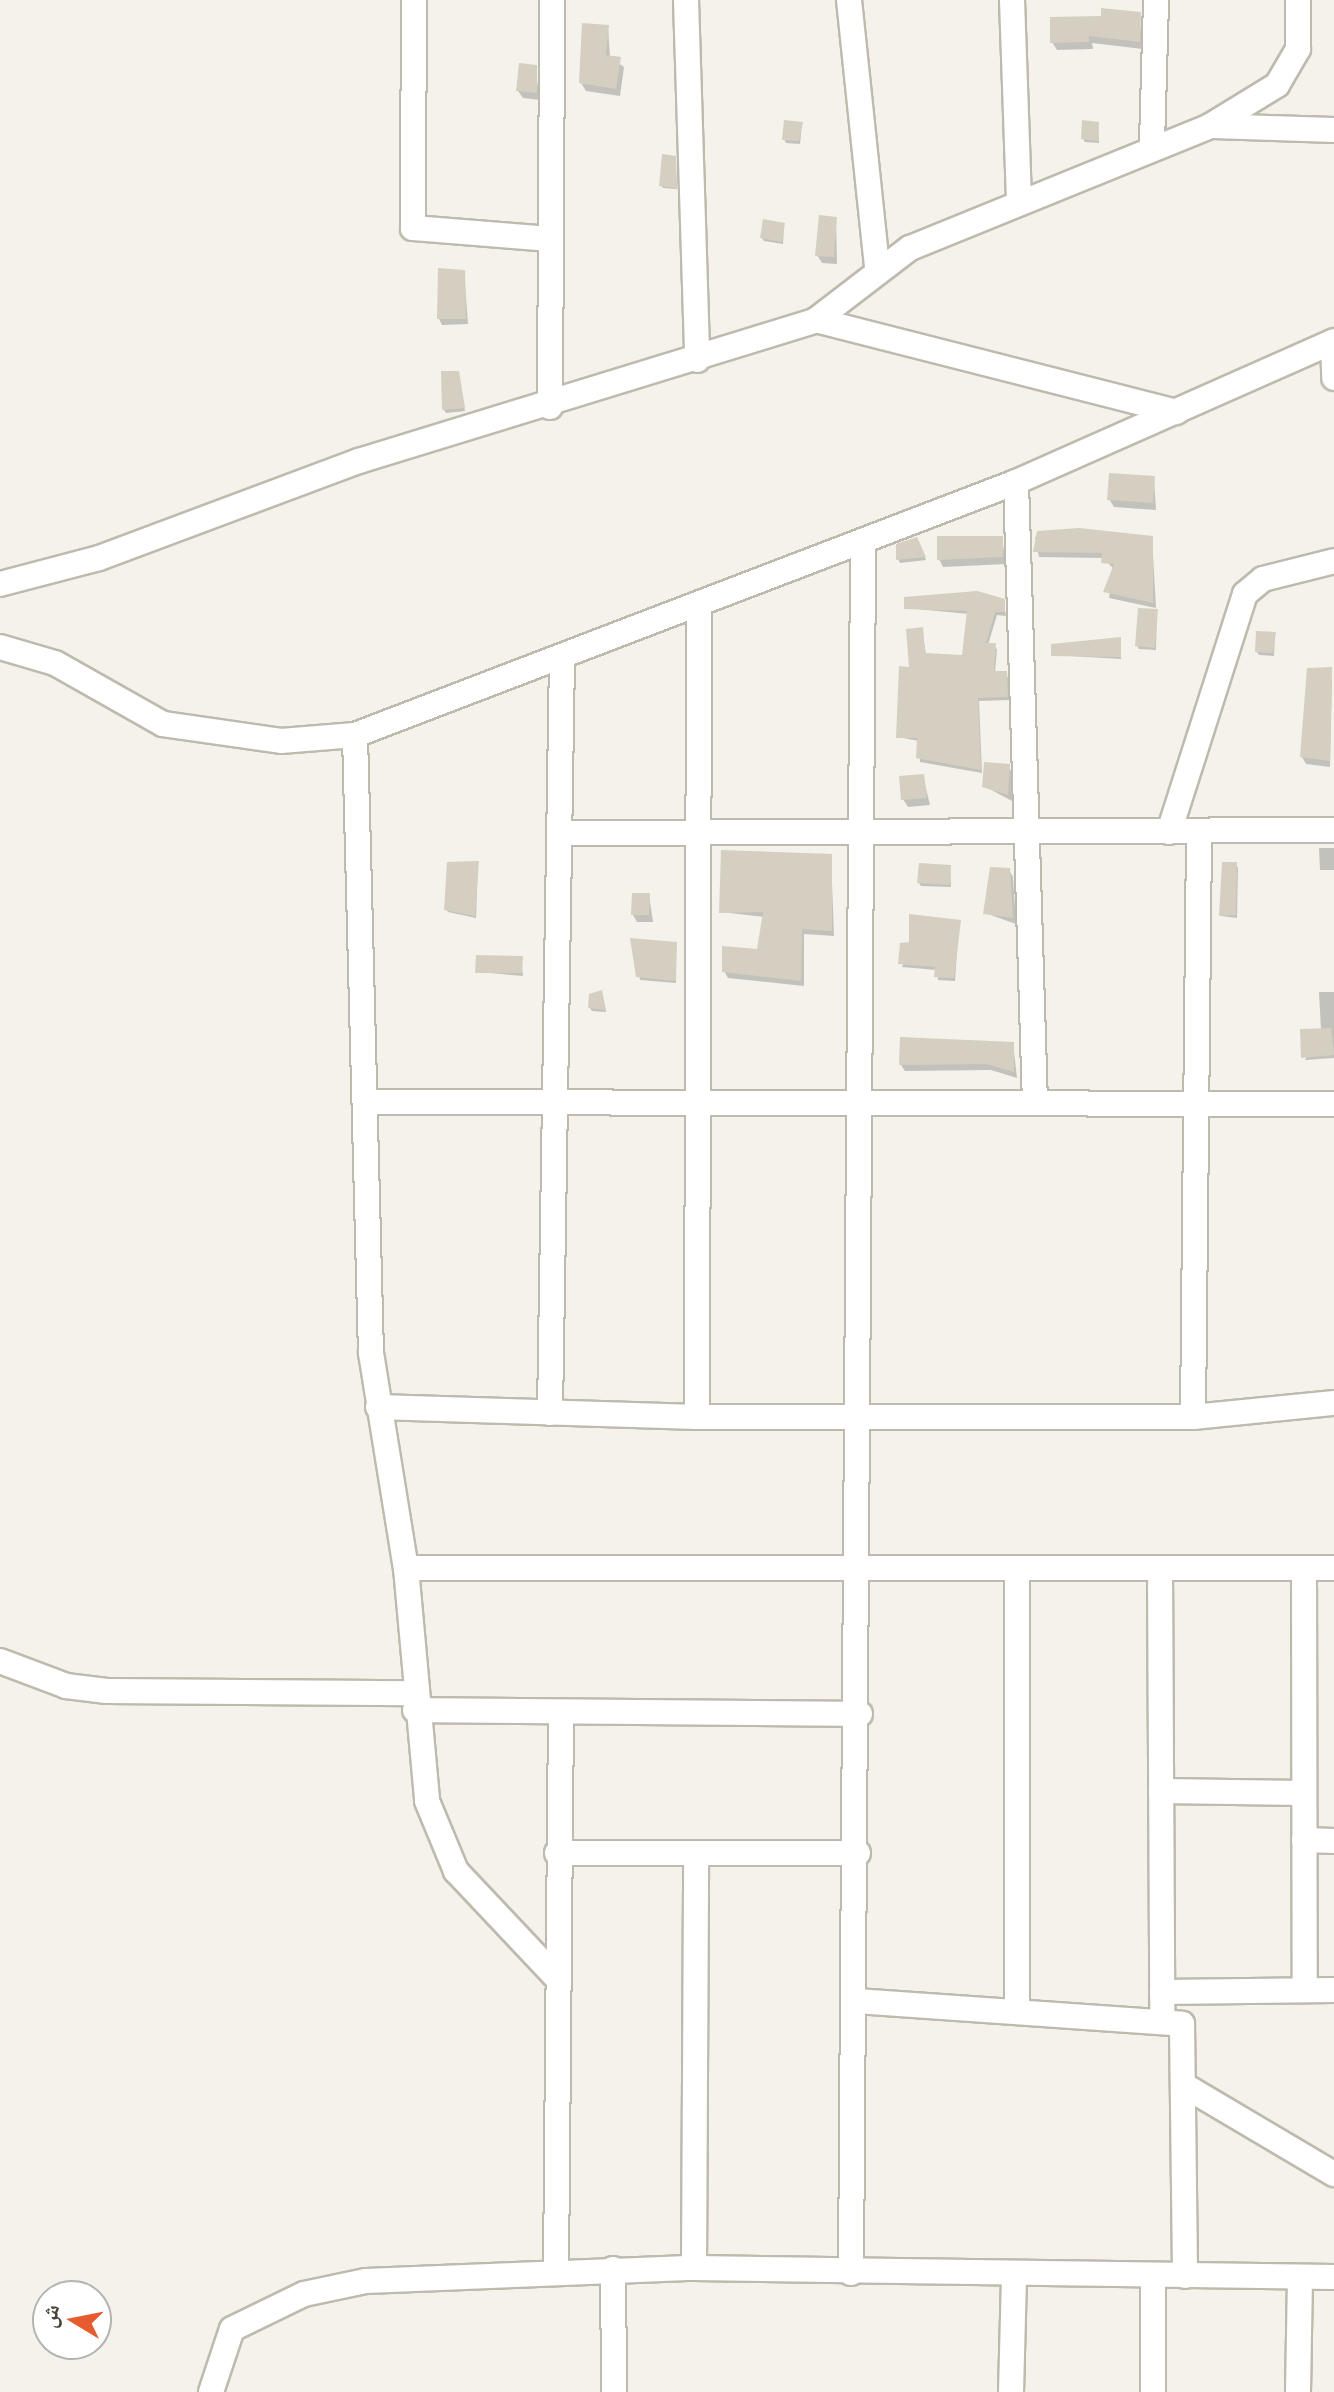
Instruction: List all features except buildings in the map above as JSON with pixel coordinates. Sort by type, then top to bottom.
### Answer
[{"type":"street","points":[[414,0],[413,228],[551,239]]},
{"type":"street","points":[[550,407],[552,0]]},
{"type":"street","points":[[686,0],[697,360]]},
{"type":"street","points":[[849,0],[877,268]]},
{"type":"street","points":[[1012,0],[1019,199]]},
{"type":"street","points":[[1152,144],[1156,0]]},
{"type":"street","points":[[0,584],[99,558],[359,461],[550,407],[816,320],[877,268],[1019,199],[1152,144],[1210,126],[1292,70],[1298,0]]},
{"type":"street","points":[[1210,126],[1334,130]]},
{"type":"street","points":[[816,320],[1176,412]]},
{"type":"street","points":[[0,647],[55,663],[163,724],[281,741],[355,735],[699,607],[1016,482],[1334,342],[1334,378]]},
{"type":"street","points":[[1016,482],[1020,776],[1030,832],[1035,1103]]},
{"type":"street","points":[[851,2273],[860,1714],[857,1108],[863,541]]},
{"type":"street","points":[[1169,832],[1245,594],[1263,579],[1334,561]]},
{"type":"street","points":[[697,1417],[699,607]]},
{"type":"street","points":[[550,1413],[558,1104],[562,657]]},
{"type":"street","points":[[355,735],[368,1102],[366,1264],[378,1407],[406,1568],[415,1702],[439,1840],[482,1902],[555,1976]]},
{"type":"street","points":[[561,833],[862,830],[1199,833],[1334,830]]},
{"type":"street","points":[[1193,1417],[1199,833]]},
{"type":"street","points":[[368,1102],[857,1108],[1035,1103],[1334,1104]]},
{"type":"street","points":[[378,1407],[697,1417],[1193,1417],[1334,1403]]},
{"type":"street","points":[[406,1568],[1334,1568]]},
{"type":"street","points":[[1017,1568],[1017,2010]]},
{"type":"street","points":[[1304,1568],[1305,1990]]},
{"type":"street","points":[[1160,1569],[1162,2019]]},
{"type":"street","points":[[0,1661],[66,1686],[107,1691],[415,1702],[561,1713],[860,1714]]},
{"type":"street","points":[[556,2272],[555,1976],[561,1713]]},
{"type":"street","points":[[1161,1791],[1304,1793]]},
{"type":"street","points":[[1304,1840],[1334,1841]]},
{"type":"street","points":[[557,1853],[858,1853]]},
{"type":"street","points":[[694,2268],[696,1854]]},
{"type":"street","points":[[1162,1992],[1334,1990]]},
{"type":"street","points":[[856,2001],[1162,2019],[1182,2024],[1185,2276]]},
{"type":"street","points":[[1185,2086],[1334,2174]]},
{"type":"street","points":[[211,2392],[232,2329],[304,2294],[366,2281],[694,2268],[851,2273],[1334,2277]]},
{"type":"street","points":[[613,2269],[614,2392]]},
{"type":"street","points":[[1011,2392],[1014,2274]]},
{"type":"street","points":[[1153,2275],[1153,2392]]},
{"type":"street","points":[[1298,2392],[1300,2277]]}]
